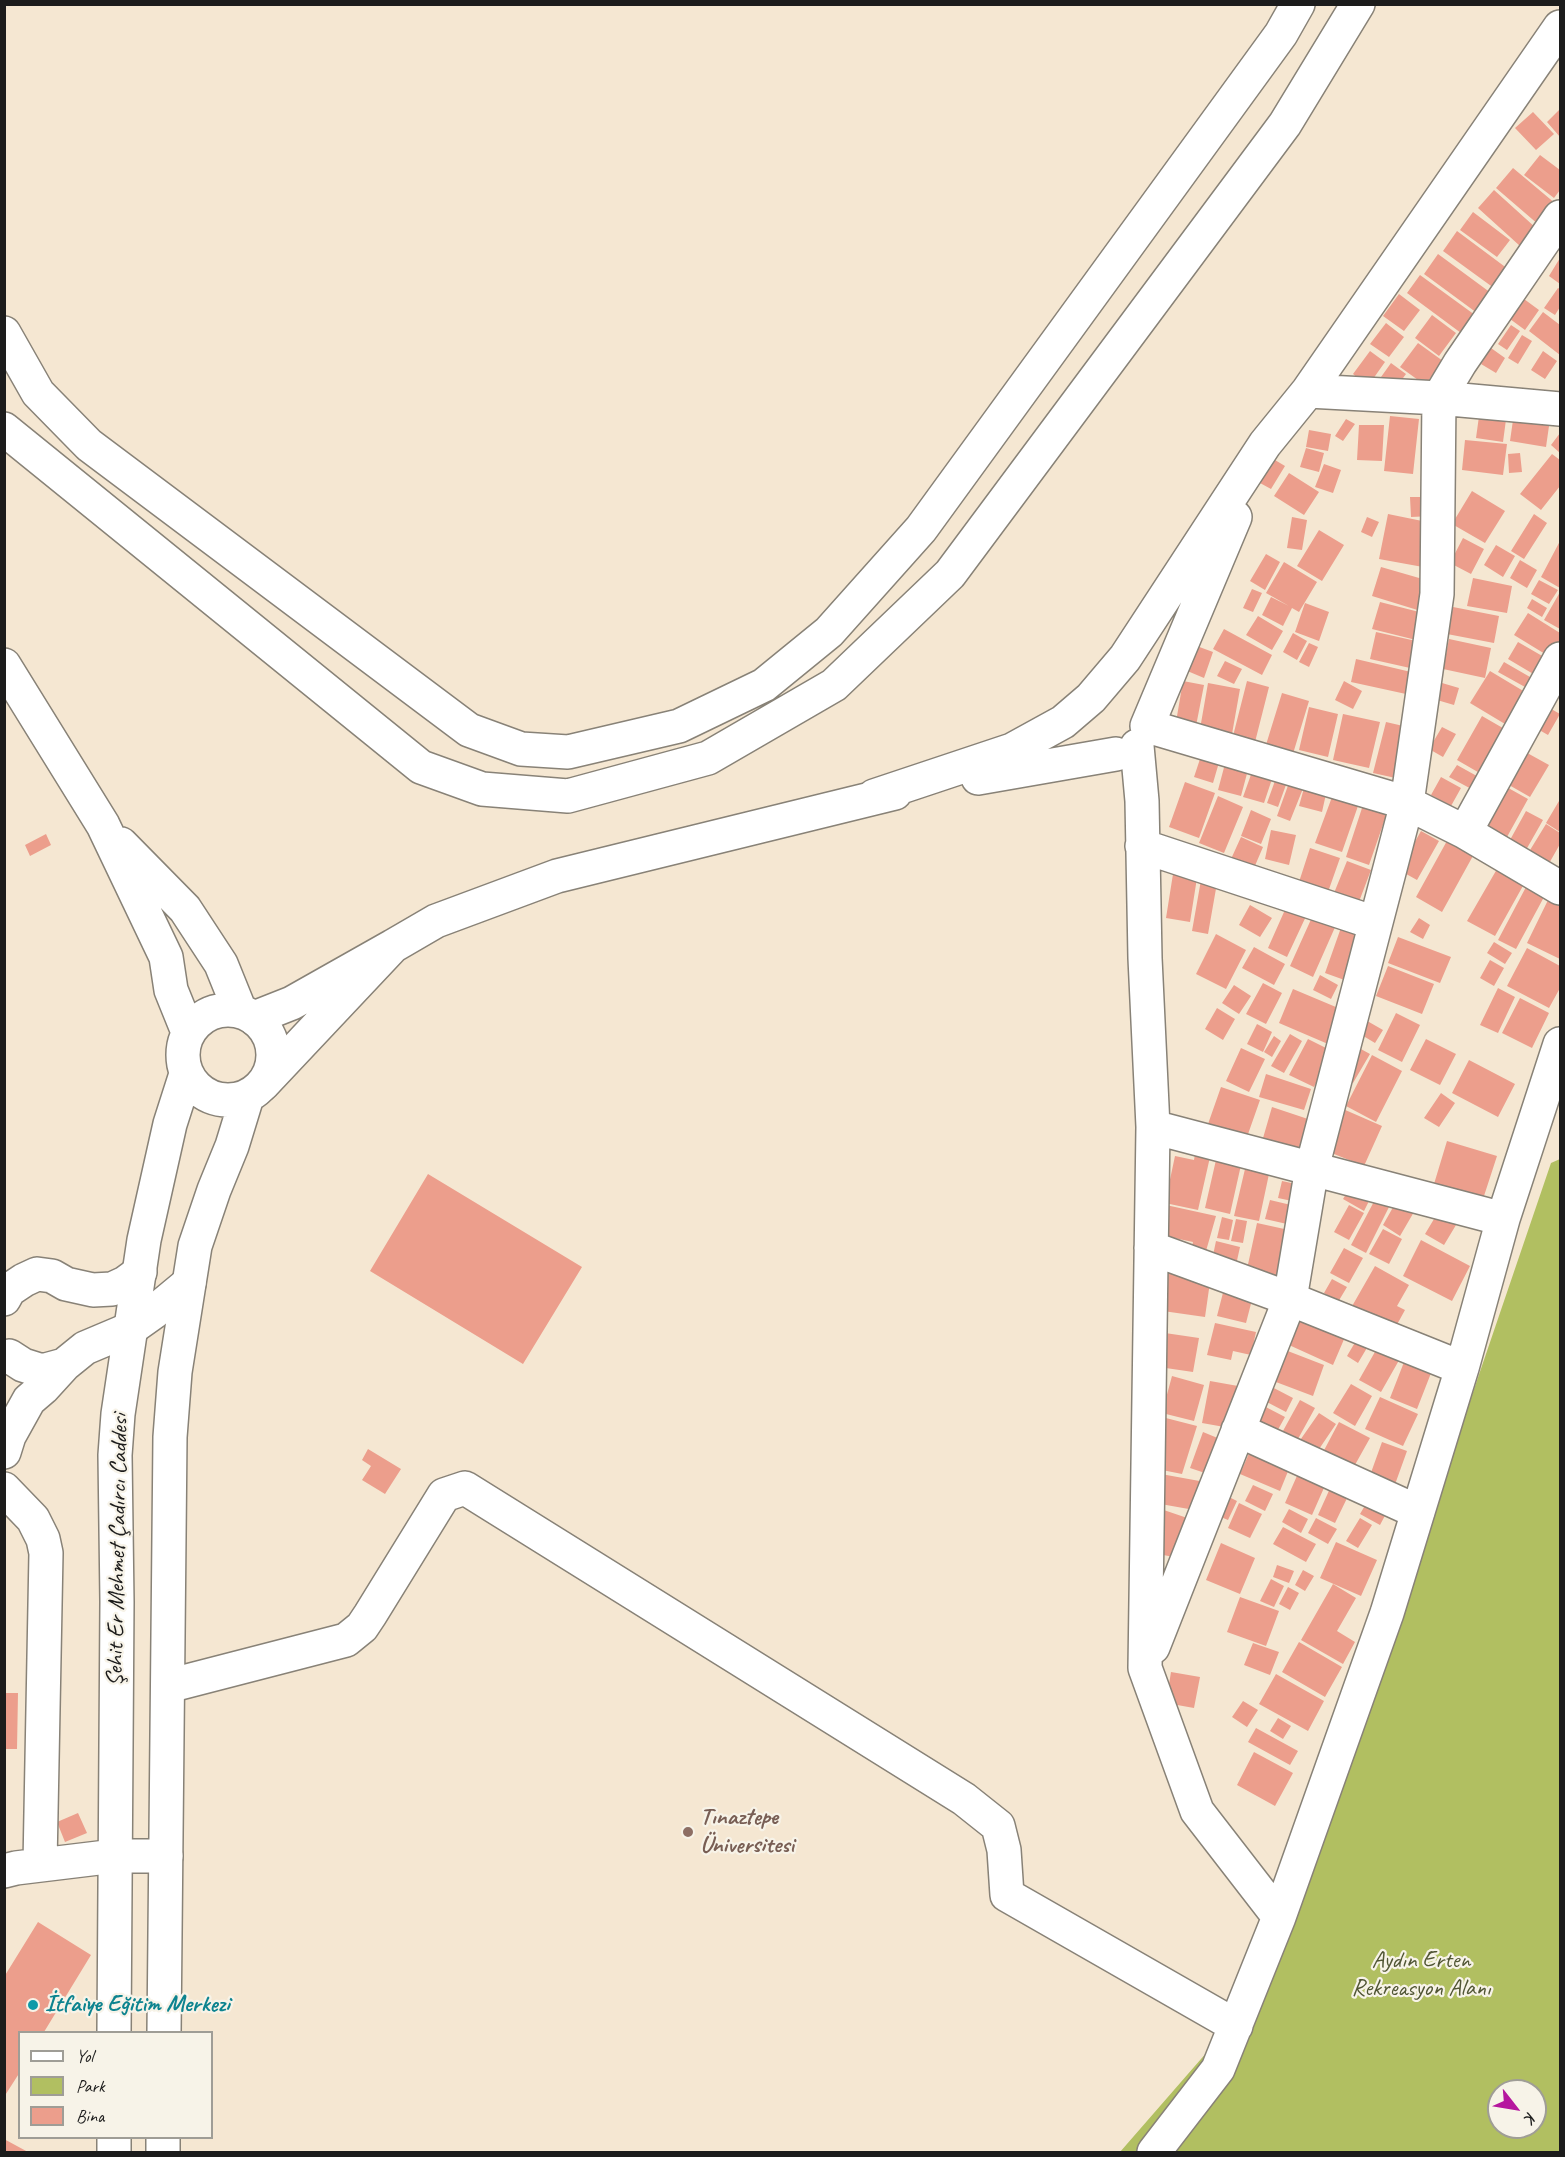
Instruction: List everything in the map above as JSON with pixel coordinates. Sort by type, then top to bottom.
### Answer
[{"type":"street","points":[[4,333],[38,393],[89,445],[469,730],[521,749],[567,752],[679,726],[764,685],[821,639],[921,529],[1281,34],[1298,4]]},
{"type":"street","points":[[4,429],[421,767],[482,789],[568,796],[708,758],[834,685],[950,574],[1285,124],[1358,4]]},
{"type":"street","points":[[874,796],[1012,750],[1062,722],[1091,698],[1109,688],[1120,688],[1130,692],[1144,706],[1147,716],[1133,742],[1105,753],[1095,748],[1087,739],[1083,729],[1082,718],[1085,707],[1091,698],[1125,658],[1265,444],[1308,391],[1560,27]]},
{"type":"street","points":[[1144,1668],[1290,1299],[1312,1168],[1407,803],[1437,594],[1439,398],[1460,363],[1560,217]]},
{"type":"street","points":[[1308,391],[1439,398],[1560,409]]},
{"type":"street","points":[[1265,444],[1133,742],[1142,801],[1145,958],[1153,1126],[1144,1668],[1197,1811],[1280,1917]]},
{"type":"street","points":[[1465,832],[1560,659]]},
{"type":"street","points":[[4,665],[103,825],[166,957],[171,990],[188,1032]]},
{"type":"street","points":[[393,946],[255,1090],[233,1101],[219,1100],[199,1090],[186,1074],[182,1060],[183,1046],[188,1032],[198,1020],[211,1013],[225,1009],[247,1014],[292,1003],[436,921],[558,876],[874,796],[1133,742],[1407,803],[1465,832],[1560,888]]},
{"type":"street","points":[[103,825],[185,909],[221,964],[247,1014],[265,1028],[271,1042],[273,1057],[270,1071],[255,1090]]},
{"type":"street","points":[[1143,846],[1375,923]]},
{"type":"street","points":[[1154,2152],[1218,2069],[1280,1917],[1387,1613],[1462,1368],[1503,1219],[1560,1044]]},
{"type":"street","name":"Şehit Er Mehmet Çadırcı Caddesi","points":[[114,2031],[117,1602],[115,1455],[118,1413],[144,1240],[170,1124],[186,1074]]},
{"type":"street","name":"Şehit Er Mehmet Çadırcı Caddesi","points":[[164,2031],[170,1437],[175,1372],[195,1246],[214,1190],[255,1090]]},
{"type":"street","points":[[1153,1126],[1503,1219]]},
{"type":"street","points":[[1151,1248],[1290,1299],[1462,1368]]},
{"type":"street","points":[[4,1299],[9,1290],[37,1274],[52,1276],[66,1284],[93,1290],[112,1289],[140,1272]]},
{"type":"street","points":[[4,1452],[9,1436],[29,1400],[64,1365],[85,1348],[130,1329],[189,1283]]},
{"type":"street","points":[[7,1352],[23,1365],[42,1371],[64,1365]]},
{"type":"street","points":[[4,1398],[14,1371],[7,1352]]},
{"type":"street","points":[[1238,1430],[1418,1512]]},
{"type":"street","points":[[4,1465],[10,1493],[33,1519],[43,1539],[46,1553],[40,1864]]},
{"type":"street","points":[[168,1686],[346,1640],[366,1621],[444,1495],[465,1488],[964,1799],[998,1826],[1004,1850],[1007,1895],[1236,2026]]},
{"type":"street","points":[[4,1871],[40,1864],[116,1856],[166,1856]]},
{"type":"green space","name":"Aydın Erten Rekreasyon Alanı","points":[[1560,1159],[1560,2152],[1120,2152],[1275,1974],[1551,1163]]},
{"type":"building","points":[[1560,109],[1560,137],[1547,122]]},
{"type":"building","points":[[1533,112],[1554,134],[1536,150],[1515,128]]},
{"type":"building","points":[[1540,155],[1560,170],[1560,190],[1554,198],[1524,175]]},
{"type":"building","points":[[1513,168],[1556,204],[1539,225],[1496,188]]},
{"type":"building","points":[[1494,190],[1536,228],[1520,246],[1478,208]]},
{"type":"building","points":[[1473,212],[1510,240],[1497,257],[1460,230]]},
{"type":"building","points":[[1457,231],[1512,272],[1498,291],[1443,251]]},
{"type":"building","points":[[1438,254],[1491,293],[1477,313],[1424,274]]},
{"type":"building","points":[[1560,258],[1560,284],[1549,276]]},
{"type":"building","points":[[1420,275],[1475,315],[1461,333],[1407,293]]},
{"type":"building","points":[[1558,288],[1560,289],[1560,307],[1555,315],[1544,308]]},
{"type":"building","points":[[1399,294],[1420,310],[1404,331],[1383,316]]},
{"type":"building","points":[[1524,299],[1539,310],[1525,330],[1510,319]]},
{"type":"building","points":[[1543,312],[1560,325],[1560,355],[1529,331]]},
{"type":"building","points":[[1432,315],[1456,333],[1439,356],[1415,338]]},
{"type":"building","points":[[1386,323],[1404,337],[1389,357],[1370,344]]},
{"type":"building","points":[[1511,325],[1520,331],[1507,350],[1498,344]]},
{"type":"building","points":[[1522,335],[1532,341],[1518,364],[1508,358]]},
{"type":"building","points":[[1418,343],[1443,361],[1425,385],[1400,367]]},
{"type":"building","points":[[1491,348],[1505,358],[1496,373],[1481,364]]},
{"type":"building","points":[[1370,351],[1385,362],[1368,386],[1353,374]]},
{"type":"building","points":[[1543,351],[1557,361],[1545,379],[1531,370]]},
{"type":"building","points":[[1391,363],[1406,374],[1392,393],[1371,391]]},
{"type":"building","points":[[1480,409],[1507,412],[1503,442],[1476,438]]},
{"type":"building","points":[[1514,413],[1550,419],[1546,447],[1510,441]]},
{"type":"building","points":[[1390,416],[1419,419],[1413,474],[1384,471]]},
{"type":"building","points":[[1346,419],[1355,424],[1343,441],[1335,436]]},
{"type":"building","points":[[1359,425],[1384,425],[1382,461],[1357,460]]},
{"type":"building","points":[[1309,430],[1331,434],[1328,451],[1306,447]]},
{"type":"building","points":[[1560,433],[1560,453],[1551,445]]},
{"type":"building","points":[[1465,440],[1507,444],[1503,475],[1462,470]]},
{"type":"building","points":[[1306,448],[1324,453],[1319,472],[1300,467]]},
{"type":"building","points":[[1520,453],[1522,472],[1509,473],[1508,454]]},
{"type":"building","points":[[1552,454],[1560,460],[1560,486],[1541,510],[1520,494]]},
{"type":"building","points":[[1275,460],[1285,466],[1271,489],[1260,483]]},
{"type":"building","points":[[1324,464],[1341,470],[1333,493],[1315,487]]},
{"type":"building","points":[[1289,473],[1319,492],[1304,515],[1274,496]]},
{"type":"building","points":[[1472,491],[1505,511],[1485,543],[1452,524]]},
{"type":"building","points":[[1410,497],[1432,497],[1433,516],[1411,517]]},
{"type":"building","points":[[1388,514],[1432,523],[1423,567],[1379,559]]},
{"type":"building","points":[[1534,514],[1547,523],[1524,559],[1511,551]]},
{"type":"building","points":[[1292,517],[1307,520],[1302,550],[1287,548]]},
{"type":"building","points":[[1367,517],[1379,522],[1372,537],[1361,532]]},
{"type":"building","points":[[1319,530],[1344,545],[1322,581],[1297,566]]},
{"type":"building","points":[[1463,538],[1484,549],[1471,574],[1450,563]]},
{"type":"building","points":[[1560,541],[1560,588],[1541,577]]},
{"type":"building","points":[[1496,545],[1515,556],[1503,577],[1484,565]]},
{"type":"building","points":[[1266,554],[1280,562],[1265,590],[1250,581]]},
{"type":"building","points":[[1520,560],[1537,570],[1527,588],[1510,578]]},
{"type":"building","points":[[1284,562],[1317,582],[1299,612],[1292,608],[1283,626],[1262,615],[1271,597],[1289,606],[1266,593]]},
{"type":"building","points":[[1381,567],[1433,582],[1424,612],[1372,596]]},
{"type":"building","points":[[1473,578],[1512,586],[1507,613],[1467,606]]},
{"type":"building","points":[[1539,580],[1558,590],[1549,604],[1531,594]]},
{"type":"building","points":[[1252,589],[1262,593],[1253,612],[1243,608]]},
{"type":"building","points":[[1560,592],[1560,629],[1544,620]]},
{"type":"building","points":[[1532,599],[1547,608],[1542,617],[1527,608]]},
{"type":"building","points":[[1380,602],[1431,615],[1424,642],[1372,629]]},
{"type":"building","points":[[1305,603],[1329,612],[1319,641],[1295,632]]},
{"type":"building","points":[[1453,607],[1499,616],[1494,643],[1447,634]]},
{"type":"building","points":[[1528,613],[1560,633],[1560,639],[1550,657],[1514,635]]},
{"type":"building","points":[[1258,616],[1283,631],[1272,650],[1246,635]]},
{"type":"building","points":[[1224,629],[1272,655],[1262,675],[1213,649]]},
{"type":"building","points":[[1376,632],[1425,643],[1419,670],[1370,659]]},
{"type":"building","points":[[1293,633],[1307,641],[1297,660],[1283,652]]},
{"type":"building","points":[[1449,639],[1491,648],[1485,678],[1443,669]]},
{"type":"building","points":[[1518,642],[1544,657],[1535,675],[1508,659]]},
{"type":"building","points":[[1309,643],[1318,647],[1309,667],[1299,662]]},
{"type":"building","points":[[1194,645],[1213,652],[1204,678],[1185,670]]},
{"type":"building","points":[[1356,659],[1411,672],[1406,694],[1351,682]]},
{"type":"building","points":[[1225,661],[1242,669],[1234,684],[1217,676]]},
{"type":"building","points":[[1504,662],[1530,677],[1525,687],[1498,672]]},
{"type":"building","points":[[1490,671],[1530,695],[1510,727],[1470,703]]},
{"type":"building","points":[[1183,681],[1204,685],[1196,726],[1176,722]]},
{"type":"building","points":[[1247,681],[1269,687],[1255,742],[1233,736]]},
{"type":"building","points":[[1344,681],[1362,691],[1353,709],[1335,700]]},
{"type":"building","points":[[1208,683],[1240,689],[1232,734],[1200,729]]},
{"type":"building","points":[[1442,683],[1459,688],[1454,705],[1437,700]]},
{"type":"building","points":[[1282,693],[1309,701],[1292,757],[1265,748]]},
{"type":"building","points":[[1546,706],[1560,714],[1548,735],[1534,727]]},
{"type":"building","points":[[1309,707],[1338,714],[1328,757],[1299,750]]},
{"type":"building","points":[[1343,714],[1380,722],[1369,768],[1333,760]]},
{"type":"building","points":[[1482,716],[1508,731],[1483,775],[1457,760]]},
{"type":"building","points":[[1386,722],[1412,728],[1400,779],[1373,773]]},
{"type":"building","points":[[1442,727],[1456,734],[1443,757],[1429,749]]},
{"type":"building","points":[[1520,749],[1549,765],[1530,797],[1502,781]]},
{"type":"building","points":[[1202,753],[1220,759],[1213,783],[1194,777]]},
{"type":"building","points":[[1226,760],[1249,766],[1241,796],[1218,790]]},
{"type":"building","points":[[1457,765],[1484,780],[1477,792],[1449,777]]},
{"type":"building","points":[[1253,769],[1273,776],[1264,803],[1243,797]]},
{"type":"building","points":[[1441,777],[1461,788],[1451,806],[1431,795]]},
{"type":"building","points":[[1276,778],[1287,782],[1278,807],[1267,803]]},
{"type":"building","points":[[1290,780],[1304,786],[1290,821],[1277,816]]},
{"type":"building","points":[[1185,782],[1215,793],[1199,838],[1169,827]]},
{"type":"building","points":[[1503,785],[1528,799],[1502,846],[1476,832]]},
{"type":"building","points":[[1304,788],[1326,794],[1322,812],[1299,806]]},
{"type":"building","points":[[1218,796],[1243,807],[1224,853],[1199,843]]},
{"type":"building","points":[[1332,797],[1358,806],[1342,852],[1315,843]]},
{"type":"building","points":[[1560,802],[1560,832],[1546,823]]},
{"type":"building","points":[[1363,805],[1387,813],[1369,865],[1346,857]]},
{"type":"building","points":[[1251,810],[1271,819],[1261,844],[1241,836]]},
{"type":"building","points":[[1526,811],[1543,820],[1526,850],[1510,840]]},
{"type":"building","points":[[1546,824],[1560,833],[1560,844],[1547,867],[1527,855]]},
{"type":"building","points":[[1271,830],[1296,835],[1289,865],[1265,859]]},
{"type":"building","points":[[1421,831],[1439,841],[1417,880],[1399,870]]},
{"type":"building","points":[[46,834],[51,845],[30,856],[25,845]]},
{"type":"building","points":[[1241,837],[1263,847],[1254,868],[1231,859]]},
{"type":"building","points":[[1448,839],[1474,854],[1442,912],[1416,897]]},
{"type":"building","points":[[1310,848],[1340,858],[1328,892],[1299,882]]},
{"type":"building","points":[[1347,861],[1371,870],[1357,907],[1332,898]]},
{"type":"building","points":[[1497,869],[1524,884],[1495,936],[1467,921]]},
{"type":"building","points":[[1173,874],[1197,878],[1190,922],[1166,918]]},
{"type":"building","points":[[1201,880],[1217,883],[1208,934],[1192,931]]},
{"type":"building","points":[[1526,887],[1544,897],[1516,949],[1498,940]]},
{"type":"building","points":[[1549,898],[1560,904],[1560,959],[1527,943]]},
{"type":"building","points":[[1288,903],[1308,912],[1287,957],[1268,948]]},
{"type":"building","points":[[1250,905],[1272,918],[1260,937],[1239,925]]},
{"type":"building","points":[[1313,915],[1336,925],[1313,977],[1290,966]]},
{"type":"building","points":[[1419,918],[1430,925],[1423,939],[1410,932]]},
{"type":"building","points":[[1343,922],[1368,931],[1350,982],[1325,973]]},
{"type":"building","points":[[1216,934],[1246,950],[1226,989],[1196,974]]},
{"type":"building","points":[[1398,937],[1451,957],[1440,983],[1388,963]]},
{"type":"building","points":[[1494,942],[1512,953],[1505,964],[1487,953]]},
{"type":"building","points":[[1254,947],[1285,964],[1274,985],[1242,968]]},
{"type":"building","points":[[1527,948],[1560,966],[1560,988],[1549,1008],[1507,986]]},
{"type":"building","points":[[1490,960],[1504,968],[1494,986],[1480,978]]},
{"type":"building","points":[[1388,966],[1434,984],[1422,1014],[1376,996]]},
{"type":"building","points":[[1320,975],[1338,985],[1331,999],[1313,990]]},
{"type":"building","points":[[1263,983],[1282,993],[1266,1024],[1246,1014]]},
{"type":"building","points":[[1234,985],[1251,996],[1239,1014],[1222,1003]]},
{"type":"building","points":[[1498,988],[1515,997],[1498,1033],[1480,1025]]},
{"type":"building","points":[[1293,989],[1343,1010],[1328,1044],[1279,1023]]},
{"type":"building","points":[[1520,998],[1549,1013],[1532,1048],[1502,1033]]},
{"type":"building","points":[[1217,1008],[1235,1019],[1223,1040],[1205,1029]]},
{"type":"building","points":[[1396,1013],[1420,1025],[1402,1062],[1378,1050]]},
{"type":"building","points":[[1362,1018],[1383,1030],[1375,1043],[1355,1031]]},
{"type":"building","points":[[1257,1024],[1272,1032],[1263,1052],[1247,1044]]},
{"type":"building","points":[[1290,1034],[1302,1041],[1284,1073],[1271,1066]]},
{"type":"building","points":[[1274,1036],[1281,1041],[1272,1057],[1264,1052]]},
{"type":"building","points":[[1308,1039],[1332,1051],[1314,1087],[1289,1075]]},
{"type":"building","points":[[1426,1039],[1456,1054],[1440,1085],[1410,1070]]},
{"type":"building","points":[[1241,1048],[1265,1059],[1249,1092],[1226,1081]]},
{"type":"building","points":[[1359,1048],[1370,1054],[1353,1083],[1342,1077]]},
{"type":"building","points":[[1372,1055],[1402,1071],[1376,1122],[1346,1106]]},
{"type":"building","points":[[1469,1060],[1515,1084],[1498,1117],[1452,1093]]},
{"type":"building","points":[[1266,1074],[1311,1089],[1304,1110],[1259,1097]]},
{"type":"building","points":[[1221,1087],[1260,1100],[1247,1137],[1208,1124]]},
{"type":"building","points":[[1441,1093],[1455,1103],[1439,1127],[1424,1118]]},
{"type":"building","points":[[1272,1107],[1317,1122],[1305,1159],[1261,1145]]},
{"type":"building","points":[[1343,1109],[1382,1126],[1364,1166],[1324,1150]]},
{"type":"building","points":[[1447,1141],[1497,1156],[1483,1199],[1434,1184]]},
{"type":"building","points":[[1195,1154],[1210,1157],[1198,1210],[1165,1203],[1175,1156],[1194,1160]]},
{"type":"building","points":[[1216,1160],[1241,1165],[1230,1214],[1205,1208]]},
{"type":"building","points":[[1245,1169],[1269,1174],[1259,1221],[1234,1216]]},
{"type":"building","points":[[428,1174],[582,1267],[523,1364],[370,1271]]},
{"type":"building","points":[[1282,1181],[1296,1184],[1292,1201],[1278,1198]]},
{"type":"building","points":[[1351,1186],[1371,1197],[1364,1211],[1343,1199]]},
{"type":"building","points":[[1379,1192],[1393,1199],[1366,1253],[1351,1245]]},
{"type":"building","points":[[1400,1195],[1418,1205],[1400,1236],[1383,1225]]},
{"type":"building","points":[[1270,1200],[1291,1205],[1287,1224],[1265,1219]]},
{"type":"building","points":[[1166,1205],[1216,1216],[1204,1258],[1190,1255],[1193,1242],[1160,1235]]},
{"type":"building","points":[[1349,1205],[1364,1213],[1349,1240],[1334,1232]]},
{"type":"building","points":[[1440,1209],[1459,1220],[1444,1245],[1425,1234]]},
{"type":"building","points":[[1222,1217],[1233,1220],[1229,1240],[1217,1238]]},
{"type":"building","points":[[1236,1219],[1247,1221],[1243,1243],[1231,1241]]},
{"type":"building","points":[[1257,1223],[1289,1230],[1279,1276],[1247,1269]]},
{"type":"building","points":[[1383,1229],[1402,1239],[1389,1264],[1369,1254]]},
{"type":"building","points":[[1421,1240],[1470,1266],[1452,1301],[1403,1276]]},
{"type":"building","points":[[1216,1241],[1240,1247],[1236,1265],[1212,1260]]},
{"type":"building","points":[[1344,1248],[1363,1258],[1349,1283],[1330,1273]]},
{"type":"building","points":[[1375,1266],[1409,1285],[1397,1306],[1405,1310],[1394,1330],[1351,1308]]},
{"type":"building","points":[[1168,1269],[1211,1275],[1205,1317],[1163,1311]]},
{"type":"building","points":[[1332,1279],[1347,1287],[1338,1302],[1324,1293]]},
{"type":"building","points":[[1225,1285],[1254,1292],[1246,1323],[1217,1316]]},
{"type":"building","points":[[1304,1311],[1348,1330],[1333,1365],[1289,1345]]},
{"type":"building","points":[[1215,1323],[1256,1332],[1251,1355],[1233,1351],[1231,1360],[1207,1355]]},
{"type":"building","points":[[1165,1333],[1199,1338],[1193,1372],[1159,1367]]},
{"type":"building","points":[[1360,1334],[1371,1341],[1358,1363],[1347,1356]]},
{"type":"building","points":[[1380,1343],[1402,1355],[1381,1392],[1359,1380]]},
{"type":"building","points":[[1280,1348],[1324,1365],[1313,1396],[1268,1379]]},
{"type":"building","points":[[1406,1357],[1433,1368],[1417,1409],[1390,1398]]},
{"type":"building","points":[[1172,1376],[1204,1385],[1194,1421],[1162,1413]]},
{"type":"building","points":[[1210,1381],[1238,1386],[1230,1428],[1202,1423]]},
{"type":"building","points":[[1351,1384],[1372,1396],[1355,1426],[1333,1413]]},
{"type":"building","points":[[1270,1386],[1293,1398],[1286,1412],[1263,1400]]},
{"type":"building","points":[[1380,1397],[1418,1414],[1403,1446],[1365,1429]]},
{"type":"building","points":[[1300,1400],[1315,1408],[1293,1448],[1278,1440]]},
{"type":"building","points":[[1260,1404],[1285,1417],[1275,1435],[1250,1421]]},
{"type":"building","points":[[1319,1413],[1336,1424],[1313,1458],[1296,1446]]},
{"type":"building","points":[[1158,1416],[1197,1426],[1182,1474],[1152,1468]]},
{"type":"building","points":[[1339,1422],[1370,1438],[1351,1472],[1321,1456]]},
{"type":"building","points":[[1203,1432],[1220,1439],[1208,1474],[1190,1468]]},
{"type":"building","points":[[1254,1442],[1293,1459],[1280,1491],[1240,1474]]},
{"type":"building","points":[[1382,1442],[1407,1451],[1393,1490],[1368,1481]]},
{"type":"building","points":[[368,1449],[401,1469],[385,1494],[362,1480],[371,1466],[362,1460]]},
{"type":"building","points":[[1300,1469],[1327,1481],[1312,1515],[1285,1503]]},
{"type":"building","points":[[1161,1474],[1205,1482],[1200,1511],[1155,1503]]},
{"type":"building","points":[[1332,1484],[1350,1492],[1335,1523],[1318,1515]]},
{"type":"building","points":[[1253,1485],[1273,1494],[1265,1511],[1245,1501]]},
{"type":"building","points":[[1225,1495],[1237,1501],[1228,1520],[1216,1515]]},
{"type":"building","points":[[1370,1497],[1389,1508],[1380,1525],[1360,1514]]},
{"type":"building","points":[[1239,1503],[1262,1514],[1250,1538],[1228,1528]]},
{"type":"building","points":[[1155,1507],[1196,1521],[1184,1559],[1153,1553]]},
{"type":"building","points":[[1289,1509],[1308,1519],[1301,1533],[1282,1522]]},
{"type":"building","points":[[1316,1518],[1337,1529],[1328,1544],[1308,1533]]},
{"type":"building","points":[[1360,1518],[1372,1525],[1358,1548],[1346,1541]]},
{"type":"building","points":[[1283,1527],[1316,1544],[1306,1562],[1273,1544]]},
{"type":"building","points":[[1336,1542],[1377,1560],[1361,1596],[1320,1578]]},
{"type":"building","points":[[1221,1543],[1255,1558],[1240,1594],[1206,1580]]},
{"type":"building","points":[[1277,1565],[1294,1571],[1289,1583],[1273,1577]]},
{"type":"building","points":[[1303,1570],[1314,1576],[1305,1591],[1295,1585]]},
{"type":"building","points":[[1271,1579],[1284,1586],[1274,1607],[1260,1601]]},
{"type":"building","points":[[1333,1584],[1356,1598],[1337,1631],[1355,1642],[1343,1664],[1301,1640]]},
{"type":"building","points":[[1288,1587],[1299,1593],[1290,1610],[1279,1604]]},
{"type":"building","points":[[1240,1597],[1279,1611],[1266,1646],[1227,1632]]},
{"type":"building","points":[[1299,1642],[1342,1667],[1325,1697],[1282,1672]]},
{"type":"building","points":[[1253,1643],[1279,1652],[1270,1675],[1244,1665]]},
{"type":"building","points":[[1171,1672],[1200,1677],[1194,1708],[1166,1703]]},
{"type":"building","points":[[1276,1674],[1324,1701],[1308,1731],[1259,1704]]},
{"type":"building","points":[[4,1693],[18,1693],[17,1749],[4,1749]]},
{"type":"building","points":[[1243,1701],[1258,1710],[1247,1727],[1232,1717]]},
{"type":"building","points":[[1278,1718],[1291,1726],[1283,1739],[1270,1731]]},
{"type":"building","points":[[1256,1728],[1298,1751],[1290,1765],[1248,1742]]},
{"type":"building","points":[[1254,1752],[1293,1773],[1275,1806],[1237,1785]]},
{"type":"building","points":[[78,1813],[87,1833],[65,1842],[57,1822]]},
{"type":"building","name":"İtfaiye Eğitim Merkezi","points":[[38,1922],[91,1955],[45,2031],[18,2031],[18,2075],[4,2097],[4,1977]]},
{"type":"building","points":[[4,2139],[28,2152],[4,2152]]},
{"type":"place","name":"Tınaztepe Üniversitesi","points":[[688,1832]]},
{"type":"place","name":"İtfaiye Eğitim Merkezi","points":[[33,2005]]}]
